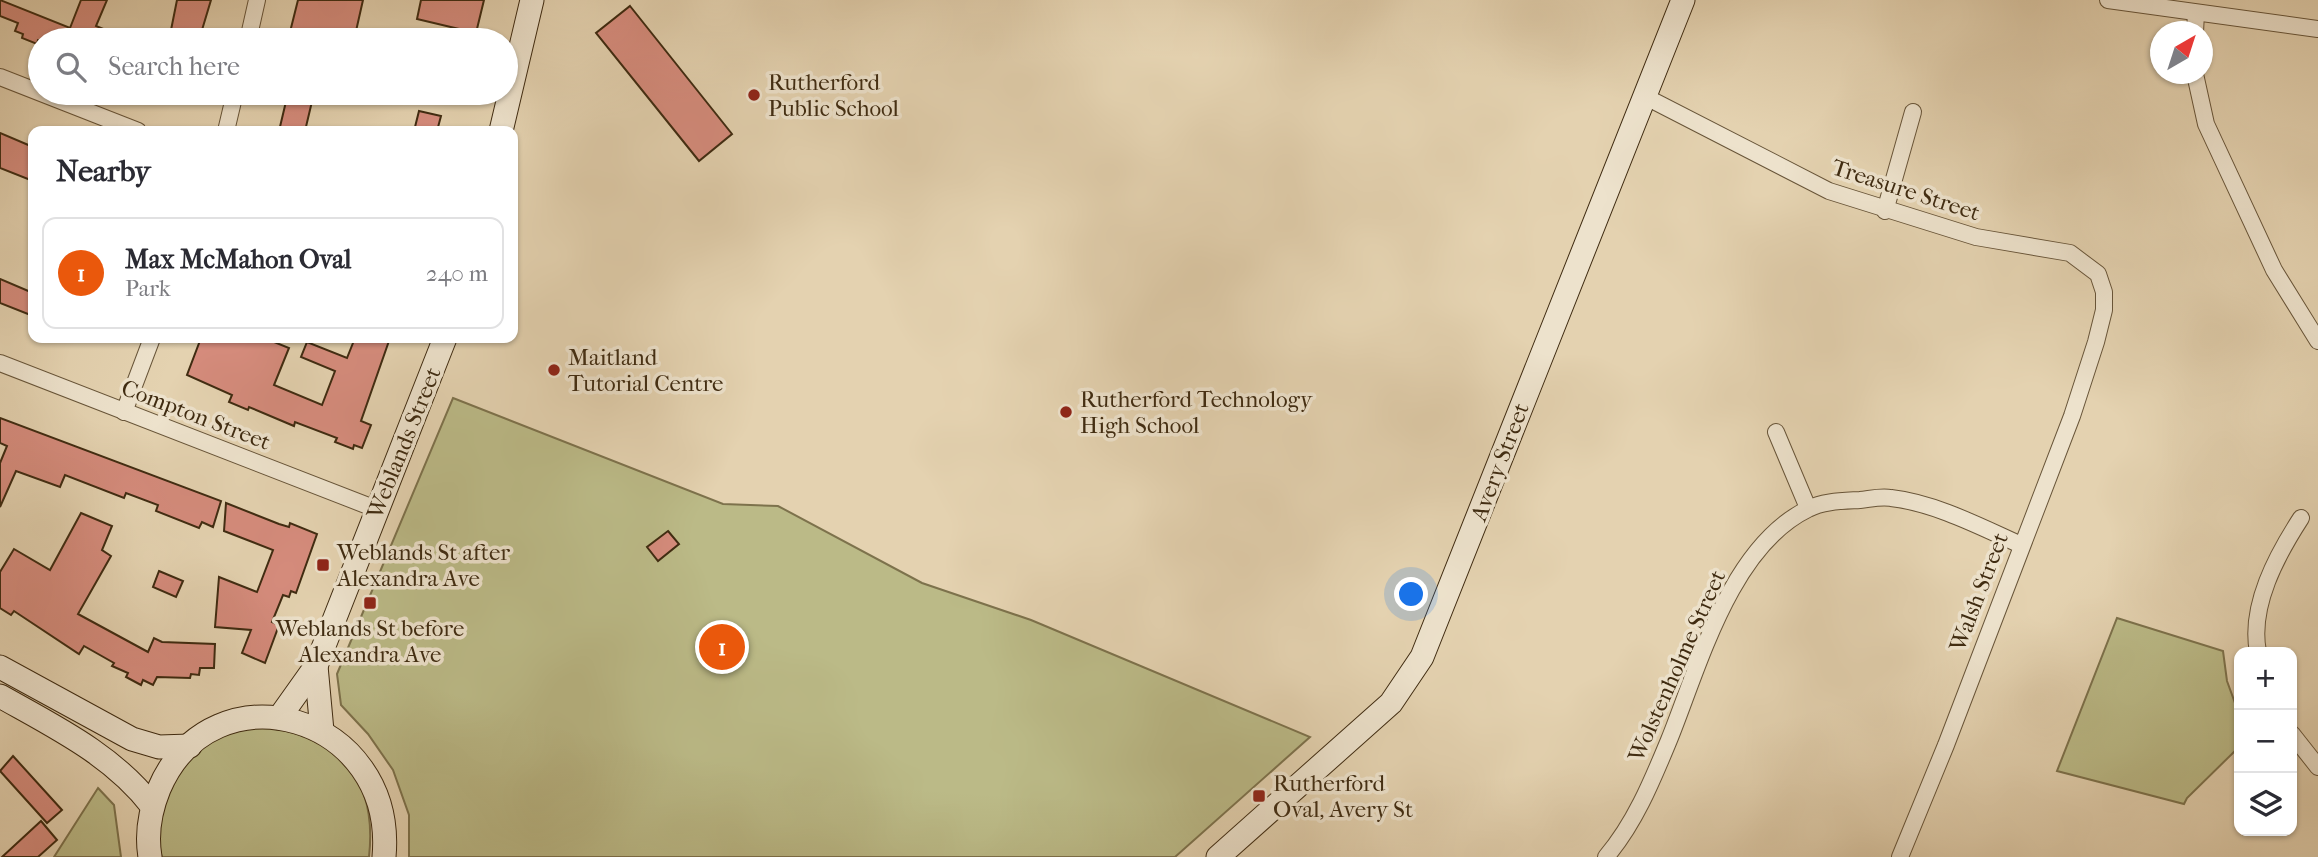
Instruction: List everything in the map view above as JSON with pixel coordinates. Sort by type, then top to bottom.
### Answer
[{"type":"street","points":[[250,28],[257,0]]},
{"type":"street","points":[[518,59],[532,0]]},
{"type":"street","name":"Avery Street","points":[[1219,857],[1391,703],[1422,657],[1683,0]]},
{"type":"street","points":[[2108,0],[2318,29]]},
{"type":"street","points":[[2196,13],[2196,21]]},
{"type":"street","points":[[0,77],[28,88]]},
{"type":"street","points":[[2197,84],[2206,124],[2274,270],[2318,341]]},
{"type":"street","name":"Treasure Street","points":[[1644,96],[1797,177],[1885,211],[1976,237],[2070,253],[2086,262],[2098,274],[2104,292],[2104,310],[2096,342]]},
{"type":"street","points":[[72,105],[125,126]]},
{"type":"street","points":[[227,126],[232,105]]},
{"type":"street","points":[[502,126],[507,105]]},
{"type":"street","points":[[1885,211],[1913,112]]},
{"type":"street","name":"Walsh Street","points":[[1900,857],[1946,745],[2072,416],[2096,342]]},
{"type":"street","points":[[124,412],[150,343]]},
{"type":"street","name":"Weblands Street","points":[[279,718],[316,666],[443,343]]},
{"type":"street","name":"Compton Street","points":[[0,363],[376,509]]},
{"type":"street","points":[[1776,432],[1808,508]]},
{"type":"street","name":"Wolstenholme Street","points":[[1606,857],[1630,822],[1658,769],[1725,603],[1756,551],[1774,532],[1808,508],[1831,502],[1890,497],[1915,503],[2021,545]]},
{"type":"street","points":[[2258,647],[2259,618],[2268,581],[2282,549],[2301,517]]},
{"type":"street","name":"Weblands Street","points":[[316,666],[322,731]]},
{"type":"street","points":[[0,667],[132,739],[159,747],[190,746]]},
{"type":"street","points":[[0,696],[108,760],[152,806]]},
{"type":"street","points":[[150,857],[148,830],[152,806],[166,773],[190,746],[231,723],[255,718],[279,718],[322,731],[356,758],[379,795],[384,816],[384,857]]},
{"type":"street","points":[[2297,740],[2318,767]]},
{"type":"shaded area","points":[[453,398],[723,504],[778,506],[922,583],[1031,620],[1310,737],[1175,857],[409,857],[409,815],[393,770],[368,734],[341,705],[337,674]]},
{"type":"shaded area","points":[[2117,618],[2223,651],[2227,681],[2234,700],[2234,752],[2184,804],[2057,771]]},
{"type":"shaded area","points":[[256,726],[284,730],[309,738],[346,763],[358,781],[366,803],[370,828],[369,857],[162,857],[158,839],[159,820],[163,802],[180,768],[208,743],[228,733]]},
{"type":"shaded area","points":[[98,788],[114,805],[121,857],[54,857]]},
{"type":"building","points":[[0,0],[70,28],[28,28],[28,40],[22,38],[23,34],[15,31],[18,23],[0,16]]},
{"type":"building","points":[[81,0],[107,0],[96,26],[101,28],[70,28]]},
{"type":"building","points":[[177,0],[211,0],[203,28],[171,28]]},
{"type":"building","points":[[298,0],[363,0],[357,28],[291,28]]},
{"type":"building","points":[[421,0],[484,0],[477,28],[455,28],[417,19]]},
{"type":"building","points":[[630,6],[732,134],[699,161],[596,33]]},
{"type":"building","points":[[285,105],[311,105],[306,126],[280,126]]},
{"type":"building","points":[[419,111],[441,116],[438,126],[415,126]]},
{"type":"building","points":[[0,133],[28,145],[28,179],[0,168]]},
{"type":"building","points":[[0,279],[28,291],[28,314],[0,303]]},
{"type":"building","points":[[199,343],[276,343],[289,348],[274,385],[322,405],[335,371],[301,357],[307,343],[347,358],[353,343],[388,343],[361,421],[371,425],[362,448],[354,445],[353,449],[335,442],[337,438],[295,422],[294,426],[249,407],[248,410],[229,402],[232,395],[187,375]]},
{"type":"building","points":[[0,418],[221,501],[213,527],[202,522],[199,528],[156,511],[158,505],[126,493],[124,498],[65,475],[60,487],[16,471],[0,507],[0,463],[7,446],[0,443]]},
{"type":"building","points":[[226,503],[279,524],[289,527],[290,523],[317,534],[296,593],[291,591],[289,597],[283,595],[272,622],[279,625],[265,663],[242,653],[251,630],[215,627],[219,577],[257,592],[273,550],[224,531]]},
{"type":"building","points":[[81,513],[112,526],[102,550],[111,556],[78,614],[148,652],[154,638],[162,642],[215,644],[214,668],[200,668],[199,675],[191,674],[190,678],[157,677],[153,685],[143,680],[141,685],[126,677],[128,673],[112,666],[114,663],[84,646],[79,654],[14,611],[11,615],[0,608],[0,572],[14,549],[50,570]]},
{"type":"building","points":[[668,531],[679,544],[658,561],[647,547]]},
{"type":"building","points":[[159,571],[183,581],[176,597],[153,587]]},
{"type":"building","points":[[13,756],[62,810],[47,823],[0,771]]},
{"type":"building","points":[[41,821],[57,840],[38,857],[2,857]]},
{"type":"place","name":"Rutherford Public School","points":[[754,95]]},
{"type":"place","name":"Maitland Tutorial Centre","points":[[554,370]]},
{"type":"place","name":"Rutherford Technology High School","points":[[1066,412]]},
{"type":"place","name":"Weblands St after Alexandra Ave","points":[[323,565]]},
{"type":"place","name":"Weblands St before Alexandra Ave","points":[[370,603]]},
{"type":"place","name":"Max McMahon Oval","points":[[722,647]]},
{"type":"place","name":"Rutherford Oval, Avery St","points":[[1259,796]]}]
